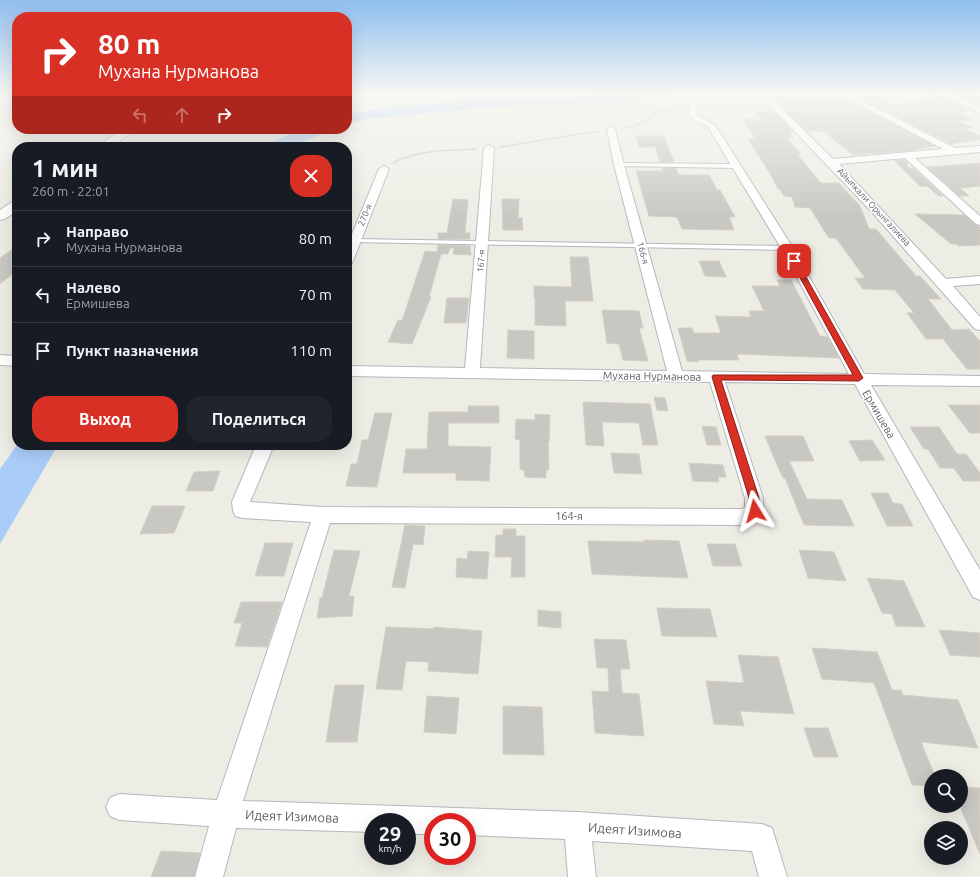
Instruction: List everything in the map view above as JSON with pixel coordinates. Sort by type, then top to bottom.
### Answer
[{"type":"street","points":[[110,142],[121,135]]},
{"type":"street","name":"166-я","points":[[612,135],[676,376]]},
{"type":"street","name":"Ермишева","points":[[717,135],[787,248],[980,590]]},
{"type":"street","name":"Айыпкали Орынгалиева","points":[[805,135],[832,162],[944,283],[980,326]]},
{"type":"street","points":[[921,135],[953,152]]},
{"type":"street","name":"167-я","points":[[472,374],[489,148]]},
{"type":"street","points":[[832,162],[980,149]]},
{"type":"street","points":[[908,156],[980,222]]},
{"type":"street","name":"270-я","points":[[352,249],[384,169]]},
{"type":"street","points":[[0,216],[12,208]]},
{"type":"street","points":[[944,283],[980,280]]},
{"type":"street","points":[[0,360],[12,361]]},
{"type":"street","name":"Мухана Нурманова","points":[[352,371],[980,381]]},
{"type":"street","name":"164-я","points":[[263,450],[241,502],[242,510],[323,515],[744,517],[755,511],[754,498],[716,377]]},
{"type":"street","points":[[209,877],[226,814],[323,515]]},
{"type":"street","name":"Идеят Изимова","points":[[119,807],[226,814],[424,821]]},
{"type":"street","name":"Идеят Изимова","points":[[476,822],[577,826],[762,838],[773,877]]},
{"type":"street","points":[[577,826],[582,877]]},
{"type":"lane","points":[[619,165],[736,166]]},
{"type":"lane","points":[[355,242],[787,248]]},
{"type":"path","points":[[384,169],[400,158],[426,153],[518,145],[580,135]]},
{"type":"water","points":[[289,135],[319,135],[302,142],[271,142]]},
{"type":"water","points":[[13,450],[55,450],[0,544],[0,469]]},
{"type":"building","points":[[753,135],[791,135],[793,137],[786,137],[801,154],[797,154],[821,183],[839,183],[860,206],[869,229],[876,229],[916,276],[920,276],[941,299],[928,299],[952,330],[969,329],[980,341],[980,369],[967,369],[943,339],[926,339],[907,313],[914,313],[895,290],[863,289],[855,278],[865,278],[836,238],[829,238],[810,208],[795,207],[792,197],[784,196],[780,189],[778,189],[771,175],[748,139],[756,139]]},
{"type":"building","points":[[828,135],[914,135],[935,146],[906,151],[853,155]]},
{"type":"building","points":[[933,135],[980,136],[980,139],[951,144]]},
{"type":"building","points":[[636,136],[664,136],[674,162],[660,162],[655,147],[639,147]]},
{"type":"building","points":[[894,160],[904,160],[907,162],[908,168],[913,168],[943,196],[939,196],[927,186],[920,186]]},
{"type":"building","points":[[980,163],[980,186],[960,188],[969,196],[960,196],[927,167]]},
{"type":"building","points":[[662,168],[676,168],[679,175],[709,175],[717,190],[720,190],[735,217],[729,217],[734,230],[682,229],[677,217],[649,216],[636,171],[663,171]]},
{"type":"building","points":[[453,199],[468,200],[465,233],[470,233],[470,239],[438,239],[438,233],[447,233]]},
{"type":"building","points":[[502,199],[519,199],[518,218],[522,218],[523,230],[503,230]]},
{"type":"building","points":[[915,214],[964,215],[975,225],[980,227],[980,245],[959,246],[956,244],[951,244]]},
{"type":"building","points":[[438,245],[470,246],[471,255],[453,254],[454,248],[450,248],[448,254],[441,254],[429,297],[431,297],[412,344],[388,342],[398,320],[402,321],[425,251],[437,252]]},
{"type":"building","points":[[12,250],[12,274],[0,284],[0,258]]},
{"type":"building","points":[[570,257],[588,257],[593,301],[565,301],[566,326],[535,325],[534,286],[572,287]]},
{"type":"building","points":[[699,261],[719,261],[726,277],[705,276]]},
{"type":"building","points":[[777,280],[791,280],[820,336],[827,337],[839,358],[737,354],[739,360],[698,360],[699,362],[687,361],[678,328],[692,328],[694,333],[721,333],[715,316],[751,317],[749,311],[764,311],[752,286],[780,286]]},
{"type":"building","points":[[447,298],[469,298],[466,323],[444,323]]},
{"type":"building","points":[[602,310],[639,311],[643,328],[639,328],[648,361],[623,360],[619,344],[607,343]]},
{"type":"building","points":[[508,330],[534,331],[534,359],[507,358]]},
{"type":"building","points":[[654,397],[665,398],[668,411],[657,410]]},
{"type":"building","points":[[583,402],[650,404],[658,445],[643,445],[639,423],[602,422],[604,446],[586,445]]},
{"type":"building","points":[[948,405],[980,405],[980,433],[970,433]]},
{"type":"building","points":[[468,406],[499,406],[499,423],[448,423],[448,446],[491,447],[489,481],[456,480],[456,473],[403,473],[406,449],[427,449],[429,412],[468,412]]},
{"type":"building","points":[[375,413],[392,413],[377,487],[346,486],[351,464],[357,464],[362,440],[368,440]]},
{"type":"building","points":[[535,414],[550,415],[549,442],[548,441],[549,470],[546,470],[546,478],[525,477],[524,470],[520,469],[520,440],[515,439],[516,419],[535,420]]},
{"type":"building","points":[[702,426],[716,427],[721,445],[707,445]]},
{"type":"building","points":[[910,427],[939,427],[957,454],[966,454],[980,473],[980,481],[963,481],[954,468],[940,468],[928,449],[924,449]]},
{"type":"building","points":[[765,436],[803,436],[814,461],[789,461],[807,499],[842,500],[854,526],[804,525],[785,478],[783,478]]},
{"type":"building","points":[[872,440],[885,460],[860,461],[849,441]]},
{"type":"building","points":[[611,453],[639,454],[642,474],[614,473]]},
{"type":"building","points":[[689,463],[723,465],[726,477],[718,477],[719,482],[693,481]]},
{"type":"building","points":[[220,471],[213,491],[186,491],[194,472]]},
{"type":"building","points":[[871,493],[888,493],[893,503],[902,504],[913,526],[887,526]]},
{"type":"building","points":[[152,506],[185,506],[174,533],[140,534]]},
{"type":"building","points":[[405,525],[425,526],[423,545],[413,544],[405,588],[392,587]]},
{"type":"building","points":[[503,529],[516,529],[516,536],[525,536],[525,577],[511,577],[512,557],[495,557],[496,535],[503,535]]},
{"type":"building","points":[[644,540],[679,541],[688,578],[592,574],[588,541],[644,542]]},
{"type":"building","points":[[265,543],[293,543],[284,576],[255,576]]},
{"type":"building","points":[[707,544],[735,544],[742,566],[713,566]]},
{"type":"building","points":[[334,550],[360,551],[349,596],[354,596],[352,616],[317,618],[320,598],[322,598]]},
{"type":"building","points":[[799,550],[834,552],[846,581],[808,578]]},
{"type":"building","points":[[468,551],[489,552],[487,579],[456,577],[457,558],[467,559]]},
{"type":"building","points":[[867,578],[904,581],[925,627],[896,626],[892,614],[882,613]]},
{"type":"building","points":[[241,602],[282,602],[267,647],[235,646],[242,623],[234,623]]},
{"type":"building","points":[[657,608],[710,609],[717,637],[662,636]]},
{"type":"building","points":[[538,610],[561,612],[561,628],[538,626]]},
{"type":"building","points":[[386,627],[434,629],[434,627],[482,631],[478,674],[428,671],[429,662],[406,661],[402,690],[376,689]]},
{"type":"building","points":[[939,630],[980,633],[980,657],[950,655]]},
{"type":"building","points":[[594,639],[626,640],[630,669],[620,669],[622,693],[639,694],[644,736],[595,733],[592,691],[609,692],[608,668],[597,668]]},
{"type":"building","points":[[812,648],[877,652],[892,690],[901,690],[903,695],[958,700],[978,748],[921,742],[932,769],[924,769],[924,786],[912,785],[874,683],[822,679]]},
{"type":"building","points":[[738,655],[778,657],[794,714],[740,711],[744,726],[714,724],[706,681],[744,683]]},
{"type":"building","points":[[335,685],[364,685],[357,742],[326,742]]},
{"type":"building","points":[[427,696],[459,698],[456,734],[424,732]]},
{"type":"building","points":[[503,706],[542,707],[544,755],[503,754]]},
{"type":"building","points":[[804,728],[828,728],[838,757],[814,757]]},
{"type":"building","points":[[968,787],[980,788],[980,854],[968,826],[968,821],[966,821],[963,813],[968,813]]},
{"type":"building","points":[[161,851],[200,853],[194,877],[151,877]]},
{"type":"route","points":[[755,511],[754,498],[716,377],[859,378],[794,261]]}]
